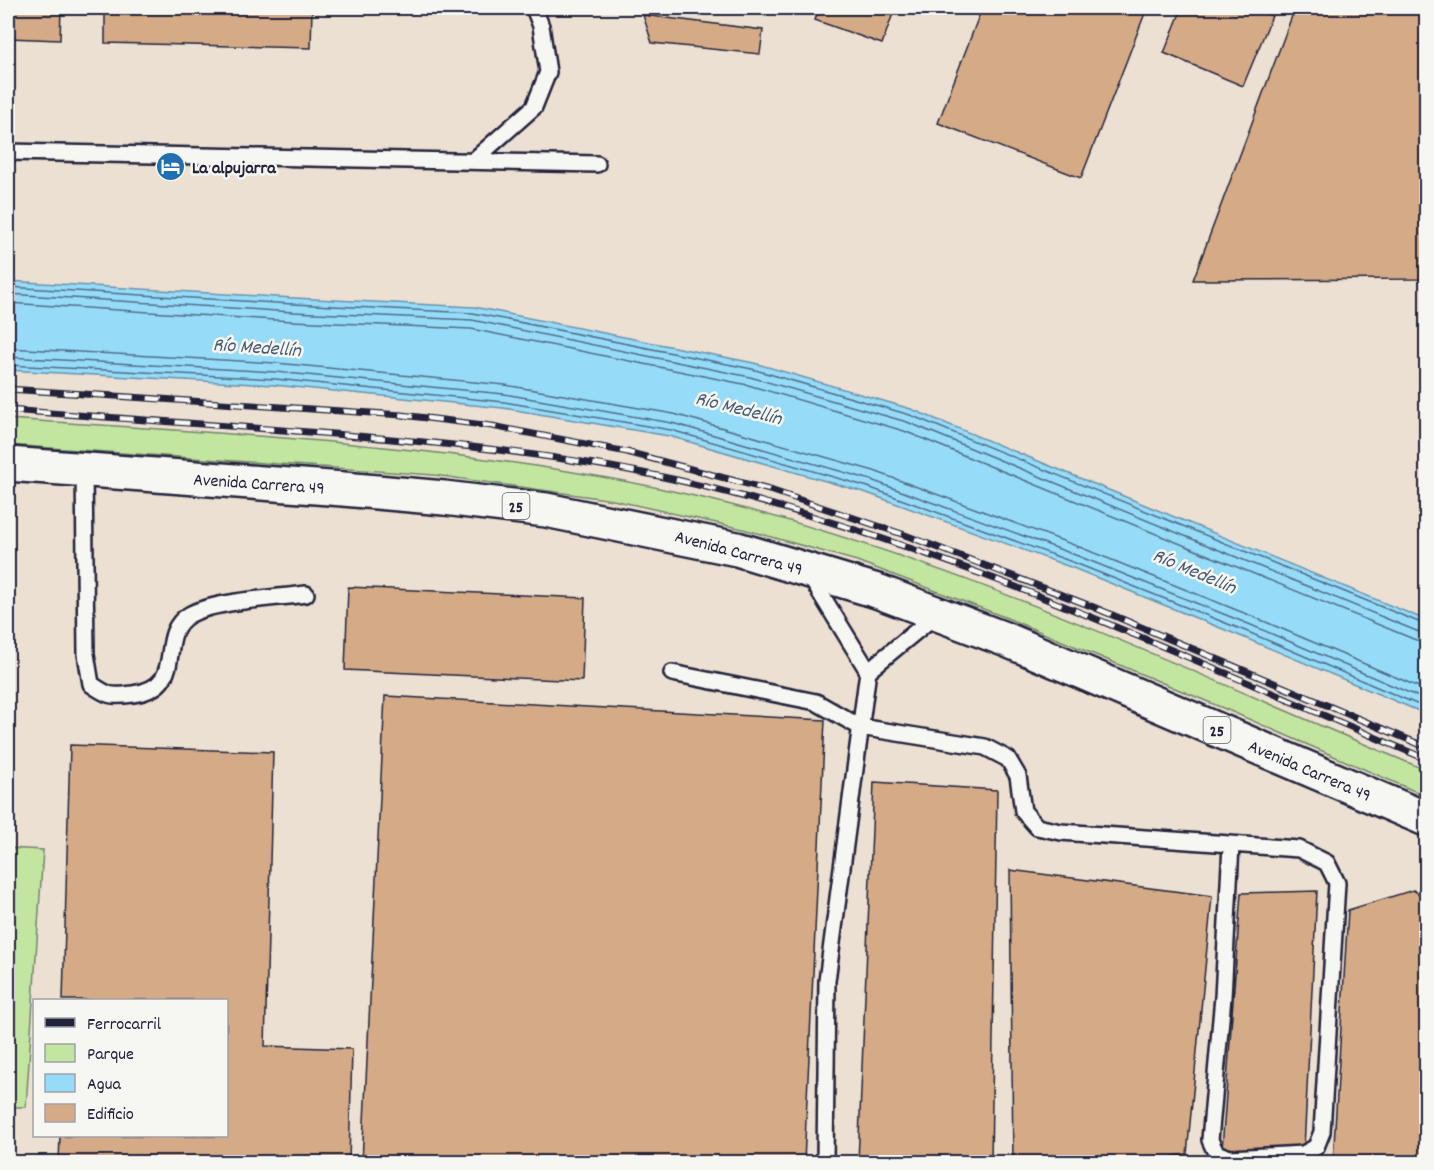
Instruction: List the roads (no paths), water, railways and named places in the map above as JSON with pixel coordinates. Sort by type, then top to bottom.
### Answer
[{"type":"highway","name":"Avenida Carrera 49","points":[[8,464],[444,498],[546,510],[737,549],[877,591],[939,613],[1426,819]]},
{"type":"lane","points":[[473,161],[534,107],[548,72],[541,26],[534,8]]},
{"type":"lane","points":[[8,152],[597,164]]},
{"type":"lane","points":[[84,469],[86,654],[91,684],[106,695],[123,696],[148,692],[161,682],[166,672],[177,625],[188,615],[211,606],[306,594]]},
{"type":"lane","points":[[806,569],[868,671],[828,981],[825,1162]]},
{"type":"lane","points":[[868,671],[939,613]]},
{"type":"lane","points":[[672,673],[816,702],[860,726],[985,747],[1008,759],[1018,776],[1023,811],[1037,827],[1061,832],[1299,849],[1327,862],[1337,883],[1322,1132],[1316,1147],[1303,1154],[1230,1158],[1216,1153],[1210,1140],[1223,997],[1231,845]]},
{"type":"water","name":"Río Medellín","points":[[8,281],[474,307],[754,363],[911,409],[1426,620],[1426,714],[1073,568],[867,493],[669,436],[503,408],[274,385],[8,370]]},
{"type":"railway","points":[[8,389],[402,415],[492,426],[627,452],[773,491],[905,535],[1091,606],[1426,747]]},
{"type":"railway","points":[[8,410],[439,444],[583,462],[677,480],[774,505],[869,534],[964,567],[1150,641],[1426,759]]},
{"type":"place","name":"La alpujarra","points":[[171,167]]}]
